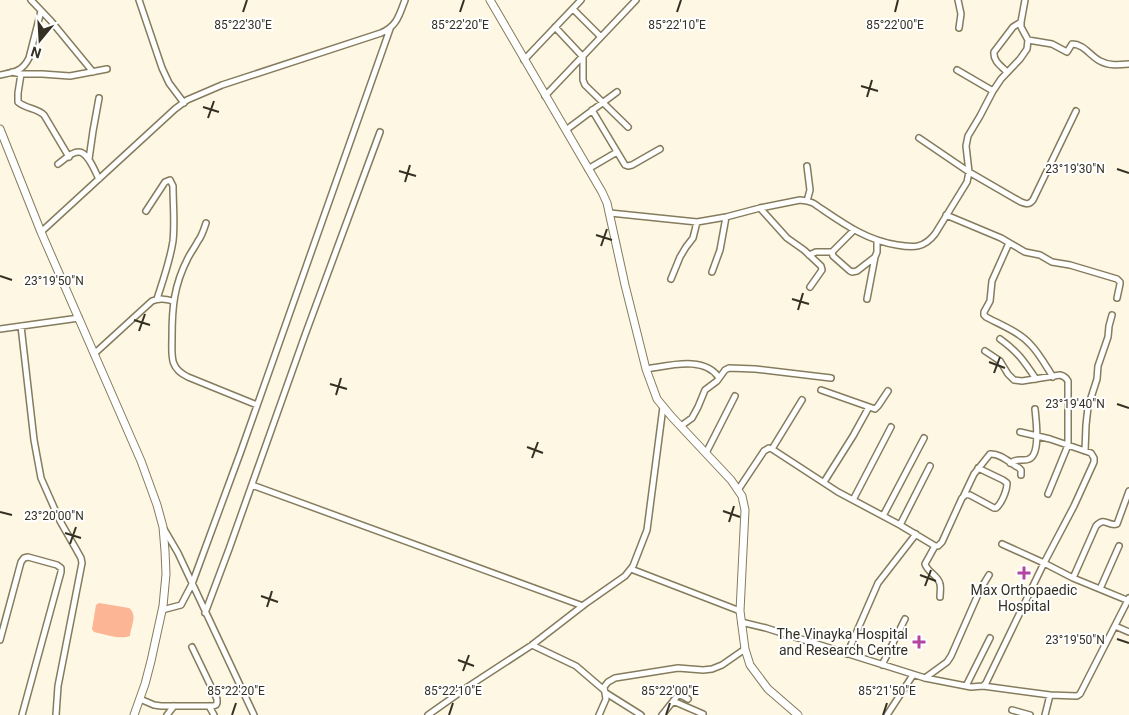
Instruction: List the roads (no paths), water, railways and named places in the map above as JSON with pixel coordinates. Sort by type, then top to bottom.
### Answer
[{"type":"main road","points":[[491,1],[607,203],[646,369],[657,399],[731,480],[744,503],[740,611],[744,649],[750,665],[768,689],[798,715]]},
{"type":"main road","points":[[0,129],[41,232],[141,461],[163,527],[166,574],[165,592],[151,661],[134,715]]},
{"type":"street","points":[[31,0],[38,3],[41,10],[93,72]]},
{"type":"street","points":[[138,0],[162,68],[169,83],[184,103]]},
{"type":"street","points":[[41,232],[184,103],[198,94],[390,29],[395,24],[405,0]]},
{"type":"street","points":[[524,60],[581,0]]},
{"type":"street","points":[[958,0],[961,14],[959,28]]},
{"type":"street","points":[[610,214],[696,222],[800,200],[813,203],[854,230],[877,241],[908,247],[922,245],[930,240],[967,182],[969,172],[966,143],[968,136],[993,91],[1024,54],[1028,46],[1028,40],[1020,22],[1025,0]]},
{"type":"street","points":[[545,96],[633,1]]},
{"type":"street","points":[[573,9],[601,37]]},
{"type":"street","points":[[0,75],[22,68],[26,63],[41,10]]},
{"type":"street","points":[[1007,72],[994,59],[994,52],[1020,22]]},
{"type":"street","points":[[555,27],[583,56],[583,80],[585,85],[628,127]]},
{"type":"street","points":[[162,610],[181,605],[192,584],[390,29]]},
{"type":"street","points":[[1028,40],[1047,42],[1067,52],[1072,44],[1074,44],[1082,47],[1094,58],[1102,62],[1112,65],[1129,64]]},
{"type":"street","points":[[12,72],[70,76],[107,69]]},
{"type":"street","points":[[957,70],[993,91]]},
{"type":"street","points":[[21,74],[18,102],[44,115],[69,156]]},
{"type":"street","points":[[566,130],[617,92]]},
{"type":"street","points":[[89,159],[99,98]]},
{"type":"street","points":[[592,110],[623,162],[628,166],[660,149]]},
{"type":"street","points":[[919,138],[969,172],[1026,204],[1033,200],[1076,111]]},
{"type":"street","points":[[206,613],[380,132]]},
{"type":"street","points":[[58,164],[69,156],[82,152],[89,159],[99,179]]},
{"type":"street","points":[[588,169],[617,152]]},
{"type":"street","points":[[807,166],[810,190],[807,201]]},
{"type":"street","points":[[146,210],[165,182],[170,180],[173,186],[173,242],[158,299]]},
{"type":"street","points":[[760,208],[787,238],[822,268],[810,287]]},
{"type":"street","points":[[946,215],[1002,238],[1025,252],[1040,255],[1052,262],[1070,265],[1117,279],[1120,282],[1117,298]]},
{"type":"street","points":[[712,272],[720,250],[726,217]]},
{"type":"street","points":[[671,279],[683,252],[693,238],[696,222]]},
{"type":"street","points":[[206,223],[198,242],[187,259],[173,301],[173,364],[176,369],[188,377],[257,405]]},
{"type":"street","points":[[809,255],[816,252],[832,252],[854,230]]},
{"type":"street","points":[[867,298],[877,252],[877,241]]},
{"type":"street","points":[[1010,243],[992,281],[990,301],[984,315],[1030,342],[1053,376]]},
{"type":"street","points":[[832,252],[833,256],[852,272],[857,271],[875,257]]},
{"type":"street","points":[[94,354],[145,307],[158,299],[173,301]]},
{"type":"street","points":[[1085,451],[1088,407],[1097,380],[1098,366],[1108,337],[1112,315]]},
{"type":"street","points":[[0,329],[79,318]]},
{"type":"street","points":[[21,326],[34,440],[41,478],[60,521],[82,563],[58,686],[56,715]]},
{"type":"street","points":[[1000,340],[1019,354],[1036,379]]},
{"type":"street","points":[[985,351],[1000,361],[1014,380],[1022,381],[1064,376],[1068,381],[1068,445],[1048,494]]},
{"type":"street","points":[[646,369],[693,363],[713,371],[719,378]]},
{"type":"street","points":[[681,426],[692,418],[705,390],[723,372],[730,368],[831,378]]},
{"type":"street","points":[[821,390],[875,409],[888,391]]},
{"type":"street","points":[[706,453],[735,396]]},
{"type":"street","points":[[772,449],[802,400]]},
{"type":"street","points":[[428,715],[532,645],[625,576],[631,569],[647,530],[663,407]]},
{"type":"street","points":[[824,482],[869,407]]},
{"type":"street","points":[[1010,463],[1017,460],[1030,459],[1034,453],[1038,436],[1035,410]]},
{"type":"street","points":[[853,500],[891,427]]},
{"type":"street","points":[[983,686],[1074,506],[1094,462],[1093,455],[1085,451],[1020,432]]},
{"type":"street","points":[[883,516],[924,438]]},
{"type":"street","points":[[738,490],[764,450],[766,448],[772,449],[853,500],[938,546],[941,545],[978,468],[990,454],[998,455],[1021,470],[1021,476]]},
{"type":"street","points":[[900,525],[930,466]]},
{"type":"street","points":[[964,496],[970,495],[994,508],[1000,504],[1007,483],[978,468]]},
{"type":"street","points":[[252,485],[583,606]]},
{"type":"street","points":[[1073,578],[1096,526],[1099,522],[1117,524],[1129,491]]},
{"type":"street","points":[[163,527],[178,554],[254,715]]},
{"type":"street","points":[[847,654],[878,583],[916,534]]},
{"type":"street","points":[[741,622],[925,678],[966,686],[983,686],[1050,695],[1077,696],[1080,694],[1129,600],[1073,578],[1002,544]]},
{"type":"street","points":[[935,546],[925,564],[928,571],[940,582],[940,597]]},
{"type":"street","points":[[1100,589],[1119,546]]},
{"type":"street","points":[[0,640],[24,558],[57,565],[61,568],[22,715]]},
{"type":"street","points":[[631,569],[740,611]]},
{"type":"street","points":[[925,678],[947,662],[951,656],[980,590],[989,575]]},
{"type":"street","points":[[882,665],[904,619]]},
{"type":"street","points":[[1115,626],[1129,632]]},
{"type":"street","points":[[966,686],[990,638]]},
{"type":"street","points":[[532,645],[576,666],[605,691],[642,715]]},
{"type":"street","points":[[140,699],[154,705],[216,705],[217,699],[192,647]]},
{"type":"street","points":[[599,715],[606,699],[606,684],[615,678],[678,668],[712,669],[722,665],[744,649]]},
{"type":"street","points":[[887,715],[913,675]]},
{"type":"street","points":[[662,715],[678,695],[688,699]]},
{"type":"street","points":[[1045,715],[1050,695]]},
{"type":"street","points":[[673,701],[703,714]]},
{"type":"street","points":[[167,715],[174,706]]},
{"type":"street","points":[[209,706],[214,715]]},
{"type":"street","points":[[1012,710],[1030,715]]},
{"type":"place","name":"Max Orthopaedic Hospital","points":[[1024,573]]},
{"type":"place","name":"The Vinayka Hospital and Research Centre","points":[[919,642]]}]
